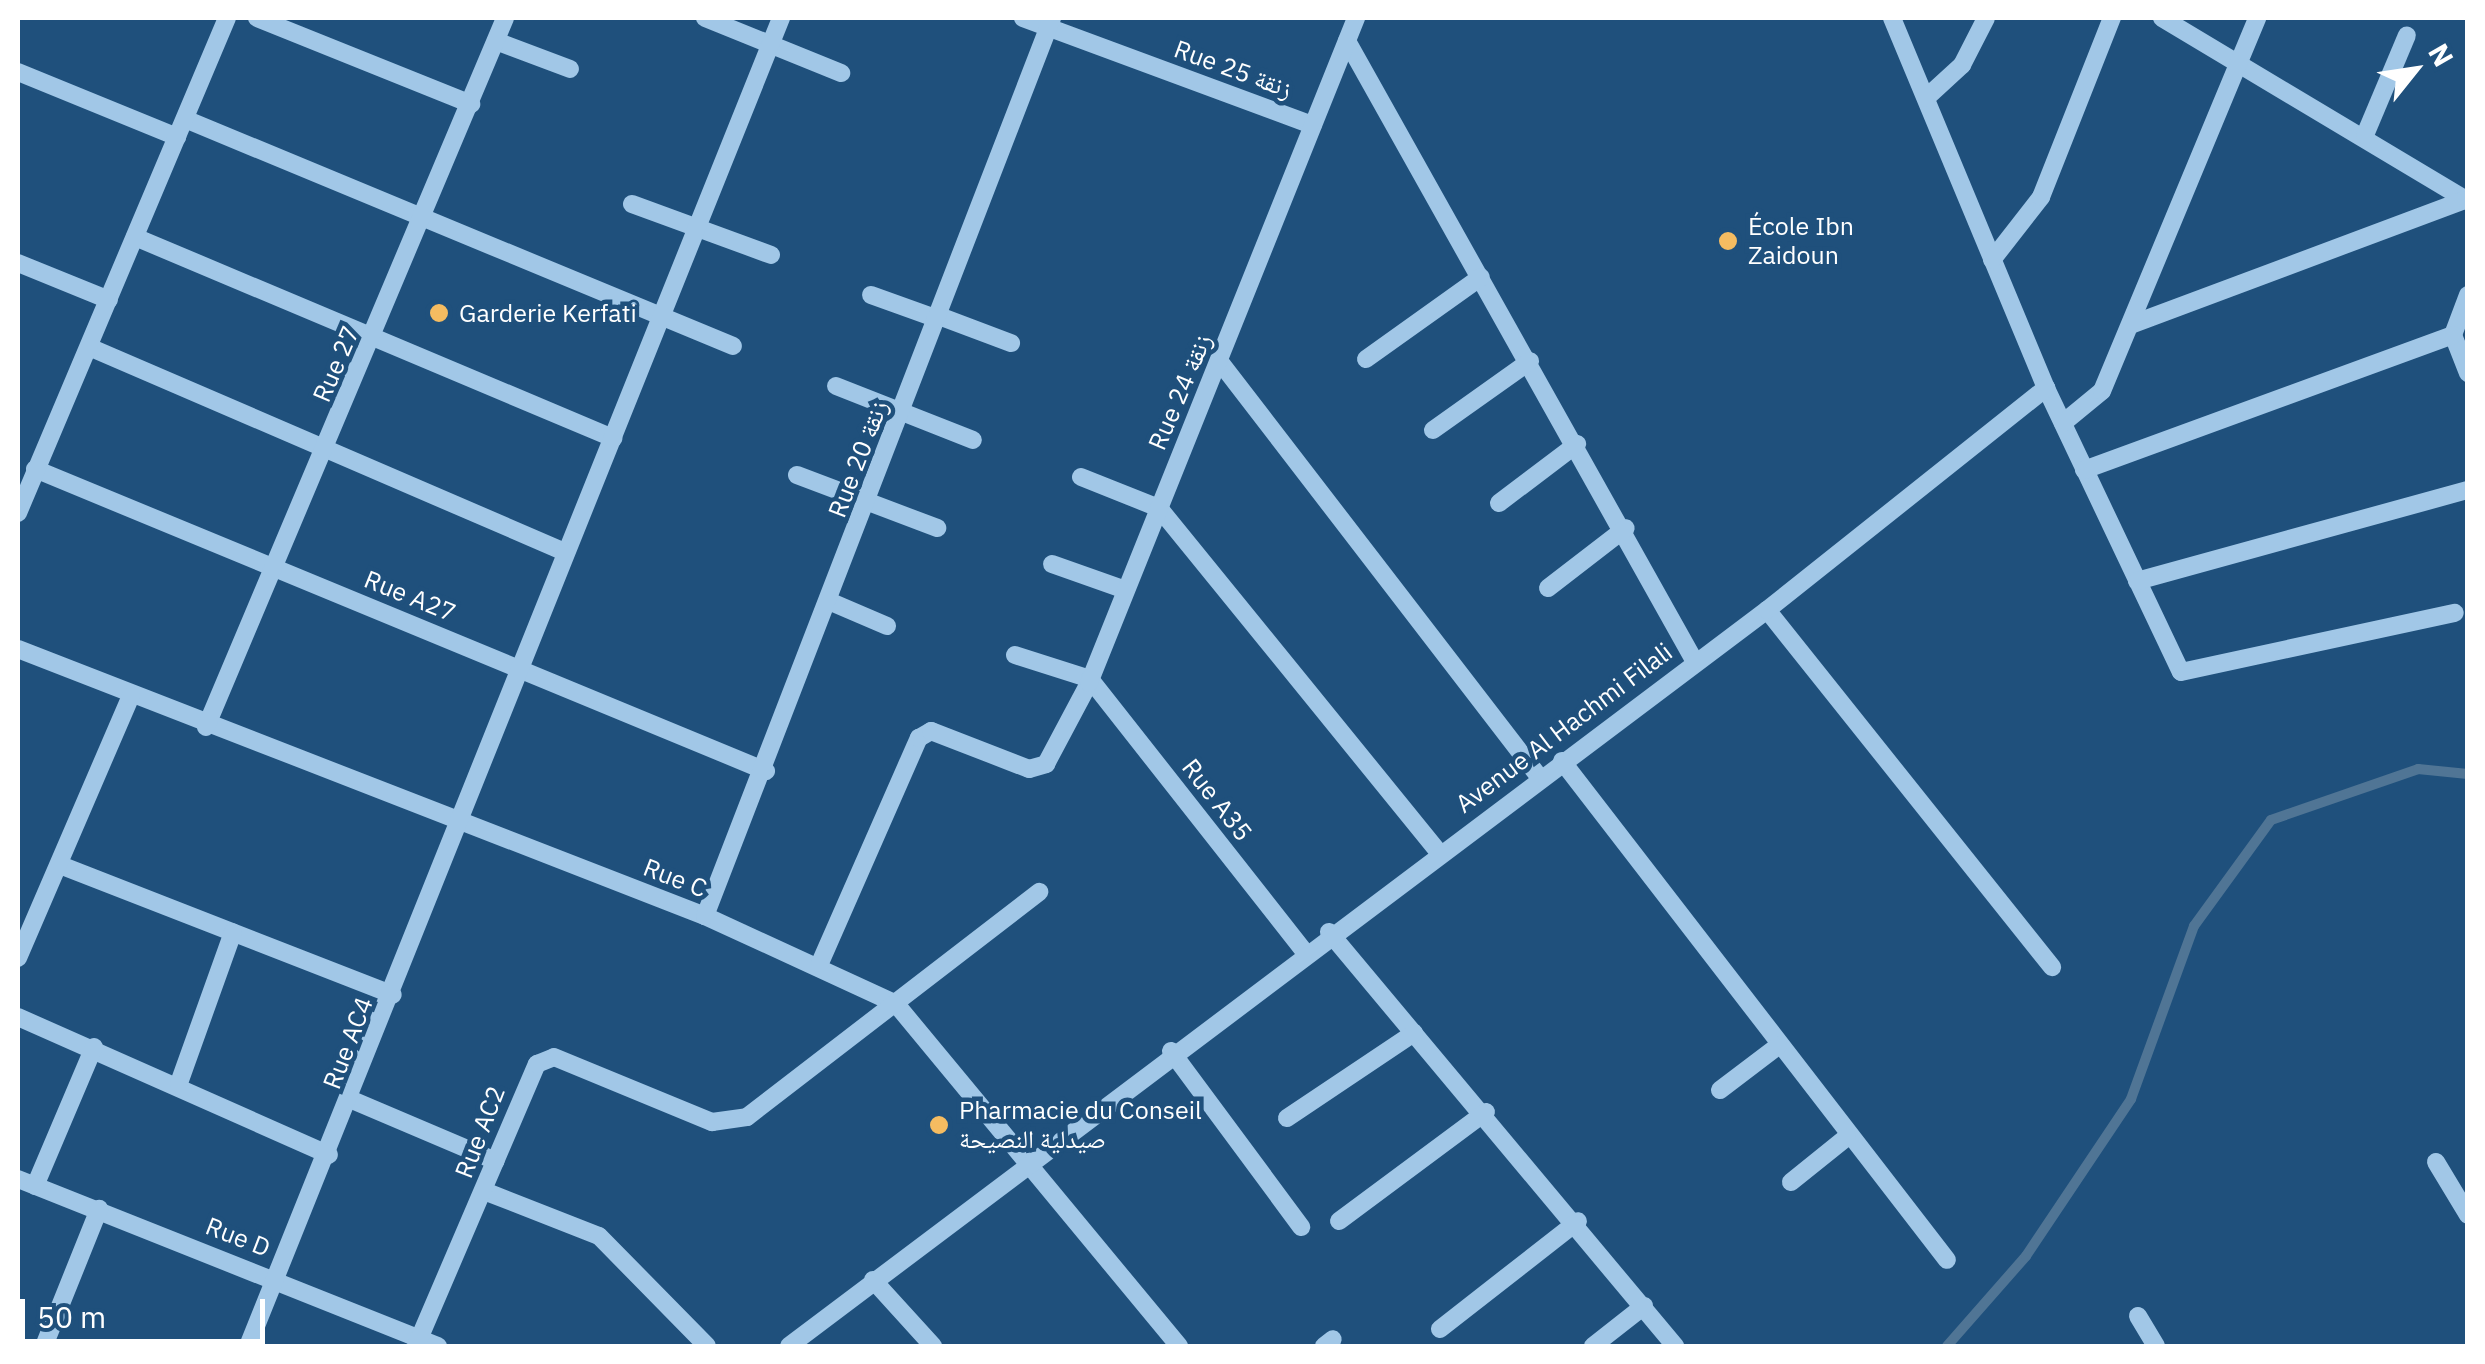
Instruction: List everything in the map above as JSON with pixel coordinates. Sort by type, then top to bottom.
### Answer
[{"type":"street","points":[[18,513],[227,18]]},
{"type":"street","points":[[257,18],[470,104]]},
{"type":"street","name":"Rue 27","points":[[206,726],[375,336],[505,18]]},
{"type":"street","points":[[705,18],[841,73]]},
{"type":"street","name":"Rue AC4","points":[[248,1346],[352,1100],[456,821],[664,318],[780,18]]},
{"type":"street","name":"Rue 25 زنقة","points":[[1023,18],[1051,22],[1314,125]]},
{"type":"street","name":"Rue 24 زنقة","points":[[820,963],[918,738],[931,731],[1029,769],[1046,764],[1090,679],[1356,18]]},
{"type":"street","points":[[1892,18],[2046,388],[2182,672],[2455,613]]},
{"type":"street","points":[[1926,98],[1962,64],[1986,18]]},
{"type":"street","points":[[1992,260],[2041,197],[2112,18]]},
{"type":"street","points":[[2162,18],[2364,135],[2466,201]]},
{"type":"street","points":[[2063,423],[2102,391],[2257,18]]},
{"type":"street","name":"Rue 20 زنقة","points":[[704,916],[766,770],[1051,22]]},
{"type":"street","points":[[2364,135],[2407,35]]},
{"type":"street","points":[[496,41],[570,69]]},
{"type":"street","points":[[1347,41],[1626,528],[1695,662]]},
{"type":"street","points":[[18,72],[425,216],[733,346]]},
{"type":"street","points":[[2133,324],[2466,201]]},
{"type":"street","points":[[632,204],[771,255]]},
{"type":"street","points":[[135,237],[613,438]]},
{"type":"street","points":[[18,263],[109,300]]},
{"type":"street","points":[[1366,359],[1481,276]]},
{"type":"street","points":[[870,294],[1011,343]]},
{"type":"street","points":[[2468,295],[2453,335],[2468,373]]},
{"type":"street","points":[[2084,470],[2453,335]]},
{"type":"street","points":[[89,347],[565,552]]},
{"type":"street","points":[[1433,430],[1530,361]]},
{"type":"street","points":[[1220,362],[1540,778]]},
{"type":"street","points":[[836,386],[972,440]]},
{"type":"street","name":"Avenue Al Hachmi Filali","points":[[789,1346],[1031,1164],[1328,932],[1766,610],[2046,388]]},
{"type":"street","points":[[1499,503],[1577,444]]},
{"type":"street","name":"Rue A27","points":[[35,469],[766,770]]},
{"type":"street","points":[[796,474],[936,528]]},
{"type":"street","points":[[1081,476],[1159,508],[1439,852]]},
{"type":"street","points":[[2137,581],[2468,490]]},
{"type":"street","points":[[1548,588],[1626,528]]},
{"type":"street","points":[[1052,564],[1126,590]]},
{"type":"street","points":[[830,602],[888,626]]},
{"type":"street","points":[[1766,610],[2052,967]]},
{"type":"street","name":"Rue C","points":[[18,649],[206,726],[704,916],[820,963],[896,1004],[1179,1346]]},
{"type":"street","points":[[1014,655],[1090,679]]},
{"type":"street","name":"Rue A35","points":[[1090,679],[1305,952]]},
{"type":"street","points":[[18,958],[131,695]]},
{"type":"street","points":[[1562,761],[1847,1138],[1947,1260]]},
{"type":"street","points":[[60,865],[393,996]]},
{"type":"street","points":[[896,1004],[1039,892]]},
{"type":"street","points":[[179,1084],[233,932]]},
{"type":"street","points":[[1328,932],[1578,1220],[1674,1346]]},
{"type":"street","name":"Rue AC2","points":[[418,1342],[496,1162],[529,1073],[554,1057],[712,1122],[765,1107],[896,1004]]},
{"type":"street","points":[[18,1017],[179,1084],[329,1155]]},
{"type":"street","points":[[1287,1118],[1414,1033]]},
{"type":"street","points":[[1720,1090],[1778,1046]]},
{"type":"street","points":[[26,1183],[94,1047]]},
{"type":"street","points":[[1171,1051],[1301,1226]]},
{"type":"street","points":[[352,1100],[496,1162]]},
{"type":"street","points":[[1339,1221],[1486,1112]]},
{"type":"street","points":[[1791,1182],[1847,1138]]},
{"type":"street","points":[[2436,1162],[2468,1215]]},
{"type":"street","name":"Rue D","points":[[26,1183],[276,1279],[418,1342],[438,1346]]},
{"type":"street","points":[[484,1191],[599,1236],[707,1346]]},
{"type":"street","points":[[44,1346],[98,1210]]},
{"type":"street","points":[[1440,1329],[1578,1220]]},
{"type":"street","points":[[873,1280],[933,1346]]},
{"type":"street","points":[[1592,1346],[1644,1306]]},
{"type":"street","points":[[2138,1316],[2156,1346]]},
{"type":"waterway","points":[[1947,1346],[2026,1256],[2131,1099],[2194,926],[2271,820],[2418,769],[2468,774]]},
{"type":"place","name":"École Ibn Zaidoun","points":[[1728,241]]},
{"type":"place","name":"Garderie Kerfati","points":[[439,313]]},
{"type":"place","name":"Pharmacie du Conseil صيدلية النصيحة","points":[[939,1125]]}]
